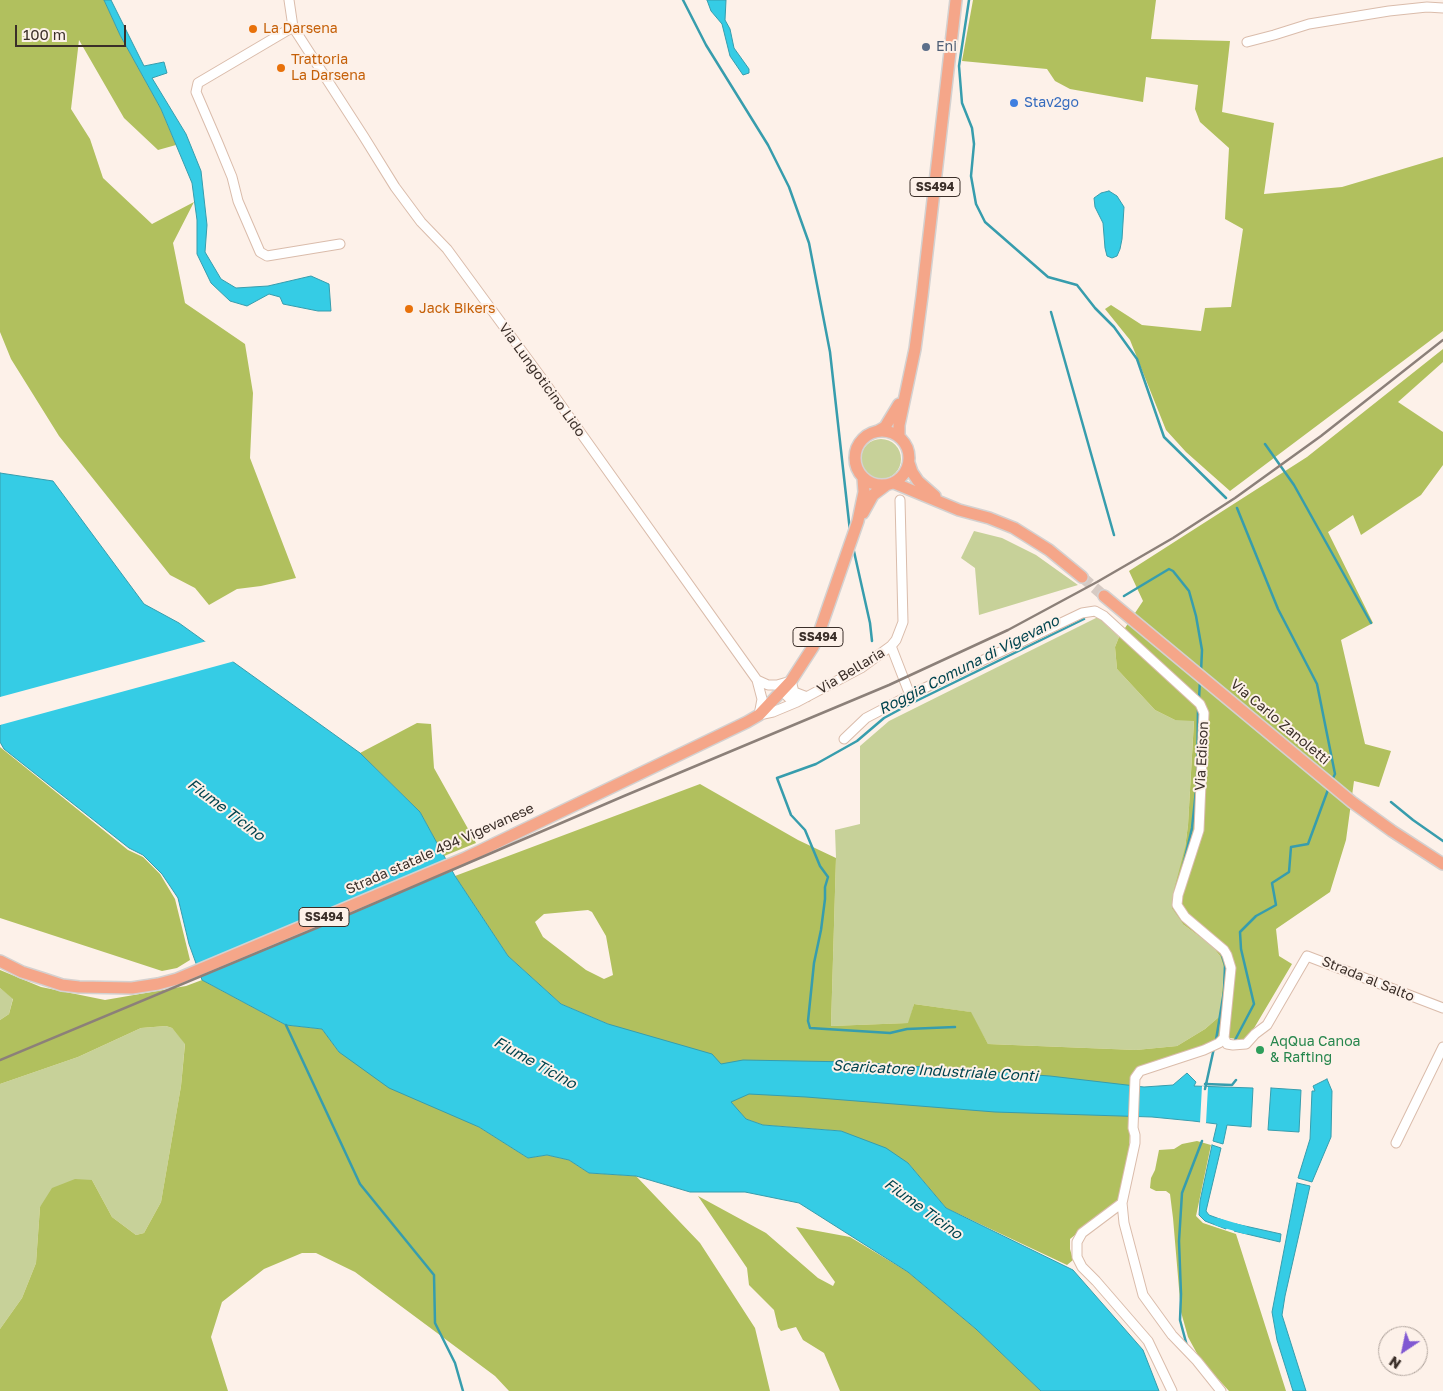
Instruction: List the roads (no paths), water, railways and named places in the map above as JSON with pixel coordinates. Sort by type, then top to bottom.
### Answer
[{"type":"main road","name":"SS494","points":[[858,521],[873,495],[904,475],[909,463],[907,448],[899,437],[899,425],[915,349],[956,0]]},
{"type":"main road","name":"SS494","points":[[758,715],[788,685],[813,647],[858,521],[864,492],[863,478],[857,470],[855,463],[856,450],[864,437],[885,427],[893,416],[910,374]]},
{"type":"main road","points":[[878,431],[886,431],[899,437]]},
{"type":"main road","points":[[909,463],[918,481],[945,503]]},
{"type":"main road","points":[[863,478],[869,483],[889,484],[1014,528],[1049,550],[1082,578]]},
{"type":"main road","name":"Via Carlo Zanoletti","points":[[1104,596],[1332,785],[1392,831],[1443,864]]},
{"type":"main road","name":"Strada statale 494 Vigevanese","points":[[0,961],[22,972],[62,985],[79,987],[132,988],[158,984],[183,977],[464,858],[758,715]]},
{"type":"street","name":"Via Lungoticino Lido","points":[[289,0],[292,27],[395,187],[421,222],[447,249],[757,680]]},
{"type":"street","points":[[1247,42],[1309,24],[1427,4],[1443,8]]},
{"type":"street","points":[[292,27],[198,83],[196,92],[222,151],[232,177],[238,202],[260,252],[267,256],[340,244]]},
{"type":"street","name":"Via Bellaria","points":[[788,685],[794,692],[807,697],[861,668],[891,646],[896,640],[903,622],[900,500]]},
{"type":"street","name":"Via Edison","points":[[844,739],[866,718],[1082,613],[1095,612],[1104,616],[1198,702],[1204,713],[1199,830],[1178,895],[1178,905],[1185,917],[1224,950],[1231,968],[1218,1043]]},
{"type":"street","points":[[891,646],[910,695]]},
{"type":"street","points":[[757,680],[768,685],[788,685]]},
{"type":"street","points":[[757,680],[762,698],[758,715],[773,712],[807,697]]},
{"type":"street","points":[[788,685],[784,693],[797,702]]},
{"type":"street","name":"Strada al Salto","points":[[1218,1043],[1246,1044],[1267,1025],[1307,956],[1443,1008]]},
{"type":"street","points":[[1218,1043],[1194,1054],[1140,1071],[1135,1078],[1133,1128],[1135,1143],[1122,1204],[1124,1223],[1143,1295],[1172,1335],[1197,1360],[1221,1391]]},
{"type":"street","points":[[1396,1143],[1443,1047]]},
{"type":"street","points":[[1122,1204],[1082,1233],[1076,1242],[1077,1257],[1082,1267],[1096,1280],[1148,1340],[1172,1391]]},
{"type":"water","points":[[104,0],[111,0],[144,66],[164,62],[167,73],[152,78],[186,134],[201,171],[207,225],[205,252],[221,279],[236,288],[268,286],[311,276],[329,284],[331,311],[318,311],[283,304],[280,297],[269,294],[247,306],[230,301],[211,283],[197,254],[197,220],[192,183],[161,109],[120,35]]},
{"type":"water","points":[[707,0],[726,0],[725,20],[730,29],[734,48],[749,69],[749,73],[743,75],[730,56],[722,24],[711,11]]},
{"type":"water","points":[[1109,191],[1117,196],[1124,207],[1120,249],[1117,256],[1112,258],[1107,256],[1103,223],[1095,207],[1094,198],[1101,193]]},
{"type":"water","points":[[0,473],[53,481],[144,604],[179,623],[360,753],[420,812],[455,876],[508,956],[561,1004],[608,1024],[712,1054],[721,1064],[743,1060],[853,1062],[1050,1076],[1144,1087],[1173,1085],[1187,1073],[1196,1082],[1194,1086],[1253,1088],[1251,1127],[1227,1125],[1223,1144],[1213,1141],[1217,1124],[1152,1117],[995,1112],[749,1094],[731,1102],[746,1119],[763,1125],[841,1131],[886,1148],[908,1163],[946,1208],[1073,1270],[1143,1350],[1159,1391],[1041,1391],[976,1329],[908,1272],[799,1203],[745,1192],[690,1192],[636,1176],[589,1173],[569,1160],[547,1155],[528,1158],[479,1127],[389,1088],[339,1052],[322,1029],[286,1025],[202,980],[189,944],[178,898],[162,874],[143,855],[129,848],[4,749],[0,742],[0,726],[2,723],[0,720]]},
{"type":"water","points":[[1327,1079],[1332,1091],[1331,1137],[1312,1182],[1298,1178],[1310,1139],[1312,1091],[1315,1091],[1313,1086]]},
{"type":"water","points":[[1271,1088],[1301,1090],[1299,1132],[1268,1130]]},
{"type":"water","points":[[1212,1145],[1221,1148],[1206,1211],[1209,1215],[1228,1222],[1226,1229],[1205,1221],[1199,1215],[1200,1201]]},
{"type":"water","points":[[1297,1183],[1310,1186],[1282,1315],[1306,1391],[1293,1391],[1277,1340],[1272,1312]]},
{"type":"water","points":[[1236,1224],[1281,1234],[1280,1242],[1234,1231]]},
{"type":"waterway","name":"Roggia Comuna di Vigevano","points":[[683,0],[706,45],[768,145],[789,187],[809,243],[830,352],[850,531]]},
{"type":"waterway","points":[[969,0],[959,66],[962,103],[972,128],[974,144],[971,176],[976,204],[985,222],[1048,277],[1077,285],[1095,308],[1114,327],[1137,359],[1164,437],[1226,498]]},
{"type":"waterway","points":[[1051,312],[1114,535]]},
{"type":"waterway","points":[[1265,444],[1294,485],[1371,623]]},
{"type":"waterway","points":[[1237,508],[1278,609],[1317,684],[1335,774],[1332,780]]},
{"type":"waterway","name":"Roggia Comuna di Vigevano","points":[[853,547],[870,623],[872,641]]},
{"type":"waterway","name":"Roggia Comuna di Vigevano","points":[[1124,596],[1169,569],[1173,571],[1189,591],[1196,616],[1202,650],[1201,672]]},
{"type":"waterway","name":"Roggia Comuna di Vigevano","points":[[955,1027],[907,1029],[890,1033],[810,1028],[808,1021],[814,963],[821,930],[825,887],[828,877],[820,866],[805,830],[791,815],[777,778],[816,764],[857,741],[884,718],[908,705],[1084,619]]},
{"type":"waterway","name":"Roggia Comuna di Vigevano","points":[[1199,699],[1200,680]]},
{"type":"waterway","name":"Roggia Comuna di Vigevano","points":[[1183,866],[1192,828],[1197,781],[1198,707]]},
{"type":"waterway","points":[[1235,1040],[1254,1004],[1241,949],[1240,932],[1256,916],[1276,905],[1272,883],[1289,872],[1291,847],[1308,844],[1329,787]]},
{"type":"waterway","points":[[1391,802],[1443,841]]},
{"type":"waterway","name":"Roggia Comuna di Vigevano","points":[[1216,1040],[1224,991],[1225,965],[1221,952]]},
{"type":"waterway","points":[[286,1025],[360,1184],[434,1275],[435,1323],[455,1363],[463,1391]]},
{"type":"waterway","name":"Roggia Comuna di Vigevano","points":[[1205,1089],[1214,1048]]},
{"type":"waterway","points":[[1205,1084],[1232,1085],[1236,1080]]},
{"type":"waterway","points":[[1187,1346],[1180,1320],[1179,1241],[1182,1193],[1202,1141]]},
{"type":"waterway","points":[[1218,1222],[1245,1230]]},
{"type":"tunnel","points":[[1082,577],[1104,596]]},
{"type":"railway","points":[[0,1060],[889,685],[1008,630],[1173,538],[1235,498],[1321,436],[1443,340]]},
{"type":"place","name":"La Darsena","points":[[253,29]]},
{"type":"place","name":"Eni","points":[[926,47]]},
{"type":"place","name":"Trattoria La Darsena","points":[[281,68]]},
{"type":"place","name":"Stav2go","points":[[1014,103]]},
{"type":"place","name":"Jack Bikers","points":[[409,309]]},
{"type":"place","name":"AqQua Canoa & Rafting","points":[[1260,1050]]},
{"type":"water label","name":"Fiume Ticino","points":[[226,810]]},
{"type":"water label","name":"Fiume Ticino","points":[[535,1063]]},
{"type":"water label","name":"Scaricatore Industriale Conti","points":[[935,1071]]},
{"type":"water label","name":"Fiume Ticino","points":[[923,1209]]}]
